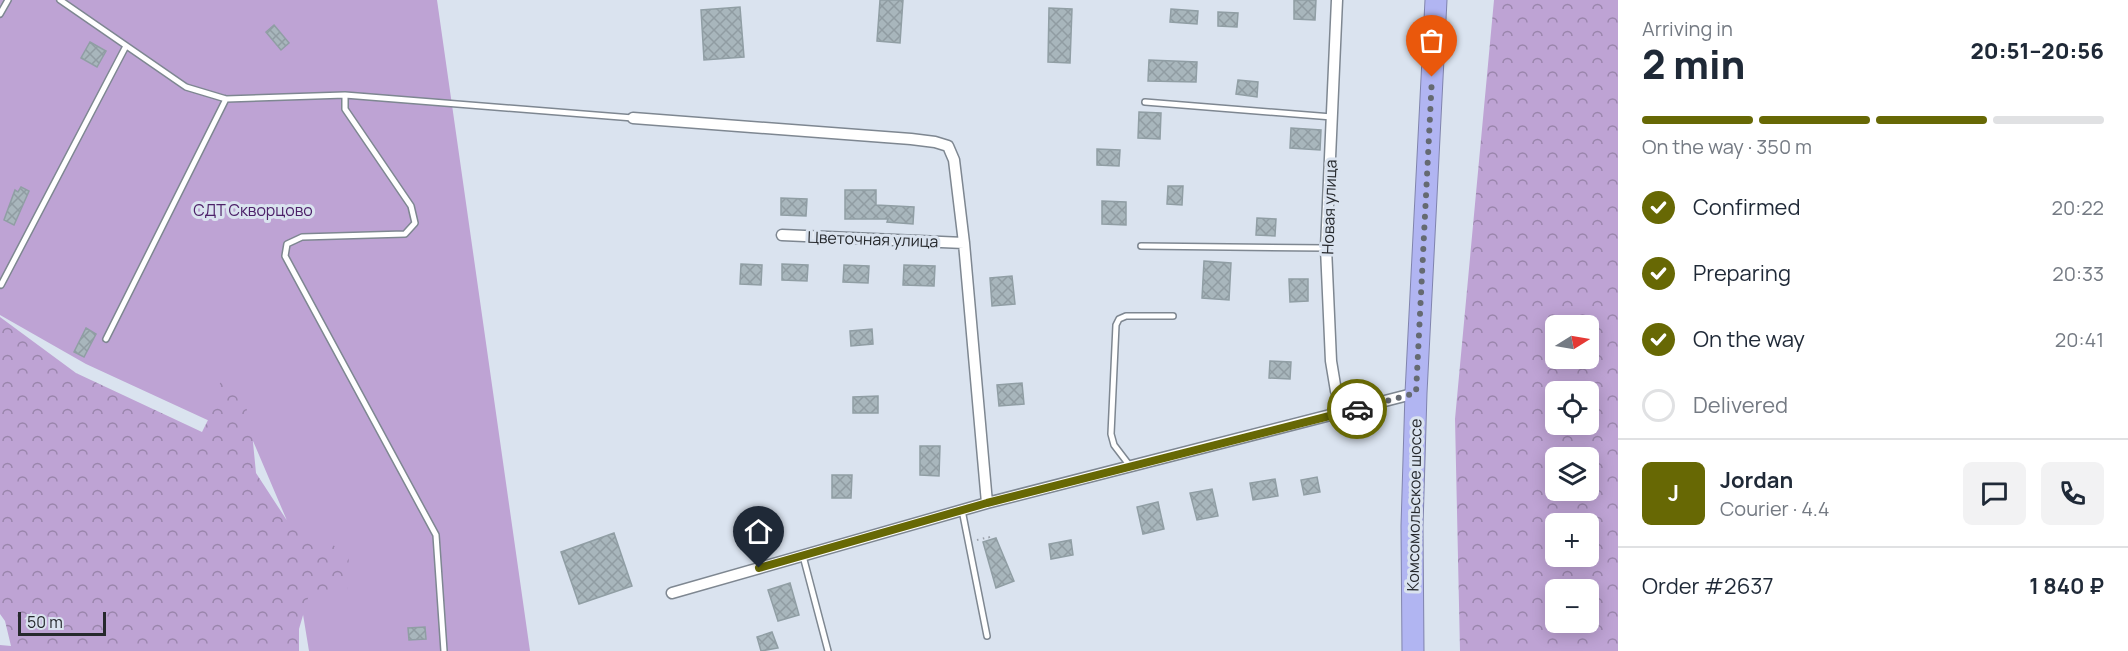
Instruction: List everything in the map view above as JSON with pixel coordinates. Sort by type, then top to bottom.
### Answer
[{"type":"highway","name":"Комсомольское шоссе","points":[[1413,651],[1412,526],[1416,393],[1436,0]]},
{"type":"street","name":"Новая улица","points":[[1337,0],[1334,117],[1326,248],[1331,361],[1336,390],[1345,412]]},
{"type":"street","points":[[633,118],[935,142],[948,146],[954,159],[964,243],[987,503]]},
{"type":"street","name":"Цветочная улица","points":[[782,235],[964,243]]},
{"type":"street","points":[[672,593],[987,503],[1416,393]]},
{"type":"lane","points":[[0,14],[8,0]]},
{"type":"lane","points":[[60,0],[186,87],[226,99],[345,95],[633,118]]},
{"type":"lane","points":[[1,285],[126,46]]},
{"type":"lane","points":[[345,95],[345,109],[411,206],[415,223],[405,234],[302,237],[287,244],[285,256],[436,535],[444,651]]},
{"type":"lane","points":[[106,339],[226,99]]},
{"type":"lane","points":[[1145,102],[1334,117]]},
{"type":"lane","points":[[1141,246],[1326,248]]},
{"type":"lane","points":[[1130,466],[1114,445],[1111,434],[1116,325],[1119,318],[1126,316],[1173,316]]},
{"type":"lane","points":[[962,510],[987,636]]},
{"type":"lane","points":[[803,556],[828,651]]},
{"type":"path","points":[[968,542],[989,537],[990,540]]},
{"type":"green space","name":"СДТ Скворцово","points":[[0,0],[437,0],[530,651],[309,651],[288,523],[253,441],[86,364],[0,315]]},
{"type":"green space","points":[[1494,0],[1618,0],[1618,651],[1460,651],[1455,419]]},
{"type":"green space","points":[[0,317],[76,373],[202,432],[212,412],[222,376],[239,376],[252,432],[256,473],[286,519],[349,554],[347,591],[308,598],[299,629],[299,651],[0,651],[0,645],[11,646],[5,621],[0,614]]},
{"type":"building","points":[[880,0],[903,0],[900,43],[877,41]]},
{"type":"building","points":[[1294,0],[1316,0],[1315,20],[1294,19]]},
{"type":"building","points":[[740,7],[744,57],[704,60],[701,10]]},
{"type":"building","points":[[1049,8],[1072,9],[1070,63],[1048,62]]},
{"type":"building","points":[[1171,9],[1198,11],[1197,24],[1170,22]]},
{"type":"building","points":[[1218,12],[1238,13],[1237,27],[1218,26]]},
{"type":"building","points":[[274,25],[289,43],[281,50],[266,32]]},
{"type":"building","points":[[90,42],[106,51],[97,67],[81,58]]},
{"type":"building","points":[[1149,60],[1197,62],[1196,82],[1148,81]]},
{"type":"building","points":[[1238,80],[1258,82],[1257,97],[1236,94]]},
{"type":"building","points":[[1139,112],[1161,113],[1160,139],[1138,138]]},
{"type":"building","points":[[1291,128],[1321,130],[1320,150],[1290,148]]},
{"type":"building","points":[[1097,149],[1120,150],[1119,166],[1097,165]]},
{"type":"building","points":[[1168,186],[1183,186],[1182,205],[1167,204]]},
{"type":"building","points":[[21,187],[29,191],[14,225],[4,220],[15,190],[18,192]]},
{"type":"building","points":[[845,190],[876,190],[876,205],[914,207],[913,224],[887,222],[888,219],[845,219]]},
{"type":"building","points":[[781,198],[807,199],[806,216],[781,215]]},
{"type":"building","points":[[1102,201],[1126,202],[1126,225],[1102,224]]},
{"type":"building","points":[[1257,218],[1276,219],[1275,236],[1256,235]]},
{"type":"building","points":[[1204,261],[1231,263],[1229,300],[1202,298]]},
{"type":"building","points":[[741,264],[762,265],[761,285],[740,284]]},
{"type":"building","points":[[782,264],[808,265],[807,281],[782,280]]},
{"type":"building","points":[[844,265],[869,266],[868,283],[843,282]]},
{"type":"building","points":[[904,265],[935,266],[934,286],[903,285]]},
{"type":"building","points":[[1012,276],[1015,304],[992,306],[990,278]]},
{"type":"building","points":[[1289,279],[1308,279],[1308,301],[1290,302]]},
{"type":"building","points":[[86,328],[96,334],[84,357],[74,352]]},
{"type":"building","points":[[872,329],[873,344],[851,346],[850,331]]},
{"type":"building","points":[[1270,361],[1291,362],[1290,379],[1269,378]]},
{"type":"building","points":[[1022,383],[1024,404],[999,406],[997,385]]},
{"type":"building","points":[[878,396],[878,413],[853,413],[853,397]]},
{"type":"building","points":[[920,446],[940,446],[939,476],[920,475]]},
{"type":"building","points":[[832,475],[852,475],[851,498],[832,498]]},
{"type":"building","points":[[1317,477],[1320,492],[1304,495],[1301,480]]},
{"type":"building","points":[[1275,479],[1278,496],[1253,500],[1250,483]]},
{"type":"building","points":[[1212,489],[1218,516],[1197,520],[1190,493]]},
{"type":"building","points":[[1158,502],[1164,529],[1143,534],[1137,507]]},
{"type":"building","points":[[777,524],[781,540],[750,547],[746,531]]},
{"type":"building","points":[[614,533],[632,586],[579,604],[561,552]]},
{"type":"building","points":[[996,538],[1014,581],[996,588],[983,542]]},
{"type":"building","points":[[1071,540],[1073,555],[1051,559],[1049,544]]},
{"type":"building","points":[[790,583],[799,615],[778,621],[768,590]]},
{"type":"building","points":[[425,627],[426,639],[409,640],[408,628]]},
{"type":"building","points":[[772,632],[778,648],[761,651],[757,637]]},
{"type":"way so far","points":[[1357,409],[1416,393],[1432,77]]},
{"type":"route","points":[[759,568],[987,503],[1357,409]]}]
